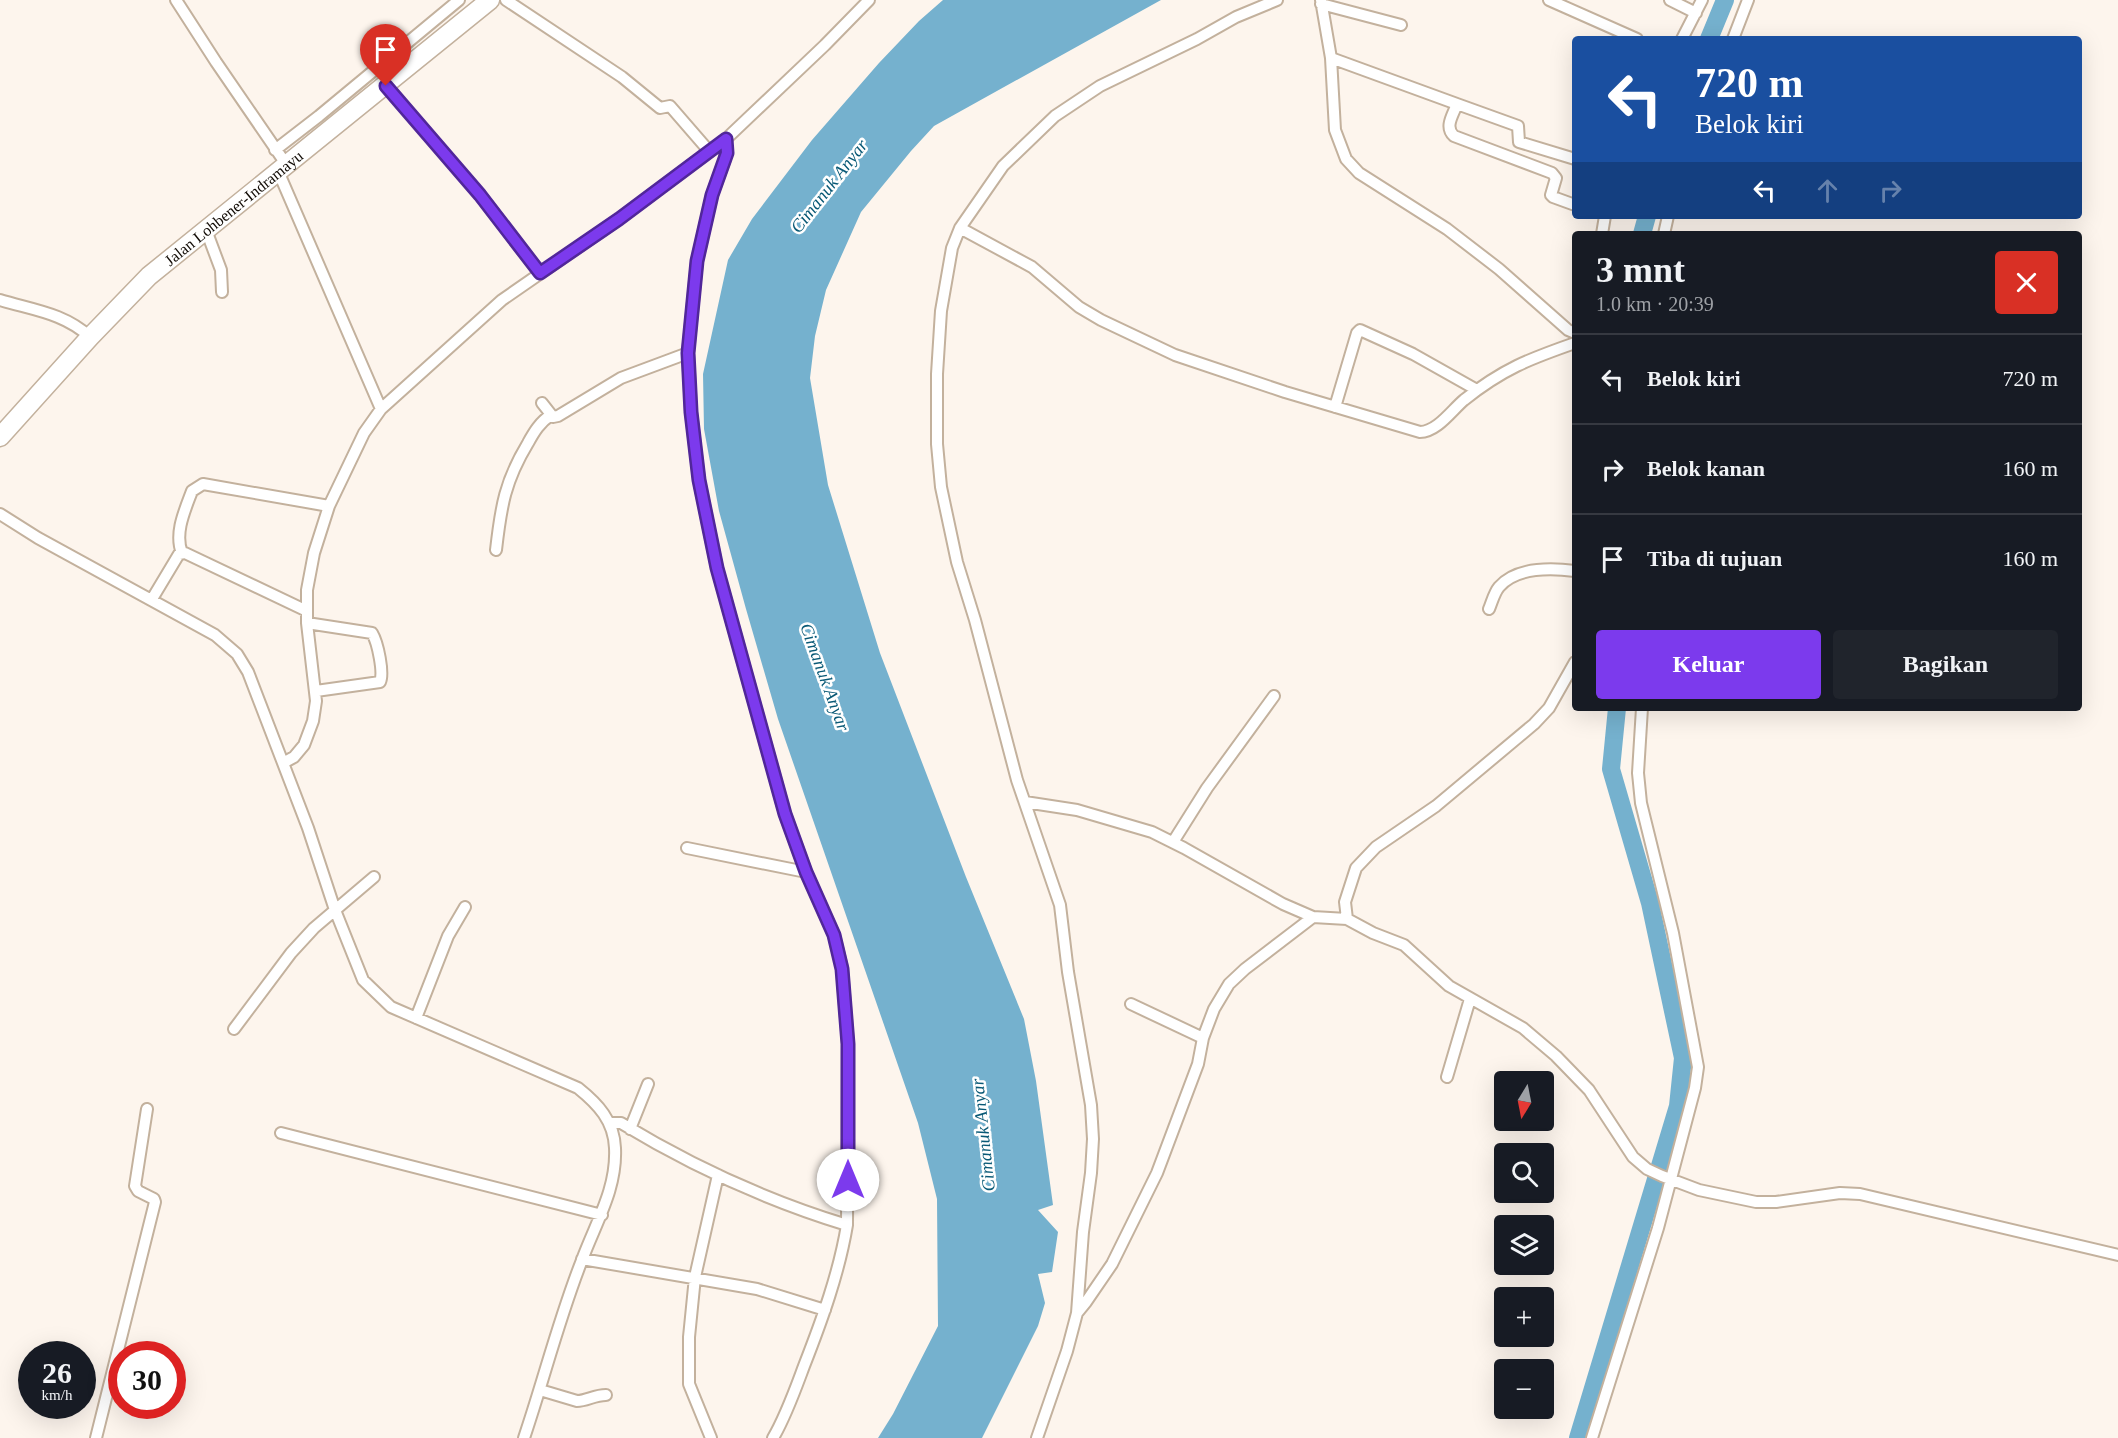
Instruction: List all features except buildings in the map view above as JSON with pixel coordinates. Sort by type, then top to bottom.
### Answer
[{"type":"highway","name":"Jalan Lohbener-Indramayu","points":[[0,437],[87,334],[149,276],[206,230],[279,159],[386,86],[490,0]]},
{"type":"street","points":[[176,0],[279,159],[381,409]]},
{"type":"street","points":[[279,159],[319,116],[459,0]]},
{"type":"street","points":[[506,0],[622,77],[660,108],[670,106],[709,151]]},
{"type":"street","points":[[283,763],[294,757],[303,745],[313,721],[316,700],[307,623],[309,574],[329,506],[364,434],[381,409],[490,310],[619,219],[726,139],[869,0]]},
{"type":"street","points":[[1037,1438],[1067,1351],[1077,1313],[1083,1232],[1091,1173],[1093,1139],[1091,1105],[1068,972],[1060,905],[1025,802],[957,562],[941,487],[937,444],[937,374],[941,311],[952,248],[960,228],[1003,166],[1055,116],[1100,86],[1197,39],[1236,17],[1277,0]]},
{"type":"street","points":[[1549,0],[1630,36]]},
{"type":"street","points":[[1671,0],[1696,13]]},
{"type":"street","points":[[1684,36],[1702,0]]},
{"type":"street","points":[[1734,36],[1748,0]]},
{"type":"street","points":[[1401,25],[1321,2],[1331,58],[1335,130],[1346,159],[1359,173],[1499,269],[1572,332]]},
{"type":"street","points":[[1331,58],[1518,126],[1519,142],[1572,158]]},
{"type":"street","points":[[386,86],[480,195],[540,273]]},
{"type":"street","points":[[1457,104],[1448,126],[1449,132],[1454,136],[1552,173],[1556,178],[1551,195],[1572,204]]},
{"type":"street","points":[[726,139],[727,153],[712,195],[697,261],[688,353],[691,412],[699,480],[717,568],[785,814],[806,872],[834,935],[842,969],[848,1044],[848,1225],[843,1254],[794,1392],[773,1438]]},
{"type":"street","points":[[960,228],[1032,267],[1078,307],[1175,355],[1285,393],[1391,425],[1426,432],[1477,390],[1512,367],[1572,344]]},
{"type":"street","points":[[206,230],[221,270],[222,292]]},
{"type":"street","points":[[0,300],[49,313],[76,324],[87,334]]},
{"type":"street","points":[[1335,407],[1357,333],[1360,330],[1413,354],[1477,390]]},
{"type":"street","points":[[542,403],[551,415],[558,416],[621,378],[688,353]]},
{"type":"street","points":[[496,550],[507,482],[532,435],[551,415]]},
{"type":"street","points":[[182,553],[179,543],[185,511],[192,491],[203,484],[329,506]]},
{"type":"street","points":[[0,514],[38,538],[215,635],[237,654],[248,672],[363,980],[391,1007],[578,1088],[600,1107],[611,1123],[615,1146],[615,1173],[596,1214],[524,1438]]},
{"type":"street","points":[[152,599],[179,554],[182,553]]},
{"type":"street","points":[[182,553],[307,611]]},
{"type":"street","points":[[1489,609],[1501,585],[1516,576],[1548,568],[1572,571]]},
{"type":"street","points":[[307,623],[372,633],[376,640],[382,673],[380,682],[316,691]]},
{"type":"street","points":[[1347,919],[1346,902],[1356,868],[1376,847],[1436,806],[1534,724],[1549,708],[1572,667]]},
{"type":"street","points":[[1173,842],[1207,788],[1274,696]]},
{"type":"street","points":[[1592,1438],[1658,1228],[1666,1178],[1695,1088],[1698,1067],[1673,933],[1641,802],[1638,754],[1642,711]]},
{"type":"street","points":[[1025,802],[1077,810],[1152,832],[1283,904],[1313,917],[1347,919],[1372,933],[1404,945],[1449,986],[1522,1028],[1556,1056],[1588,1090],[1634,1157],[1647,1169],[1666,1178],[1699,1190],[1766,1203],[1840,1193],[1860,1194],[2118,1255]]},
{"type":"street","points":[[687,848],[806,872]]},
{"type":"street","points":[[234,1029],[291,953],[314,928],[374,878]]},
{"type":"street","points":[[416,1018],[448,936],[465,907]]},
{"type":"street","points":[[1077,1313],[1112,1264],[1152,1182],[1172,1137],[1214,1009],[1229,984],[1286,936],[1313,917]]},
{"type":"street","points":[[1447,1077],[1470,999]]},
{"type":"street","points":[[1131,1004],[1203,1038]]},
{"type":"street","points":[[630,1129],[648,1084]]},
{"type":"street","points":[[96,1438],[155,1202],[154,1199],[138,1191],[135,1185],[147,1109]]},
{"type":"street","points":[[611,1123],[621,1124],[718,1175],[788,1206],[848,1225]]},
{"type":"street","points":[[281,1133],[596,1214]]},
{"type":"street","points":[[711,1438],[689,1383],[689,1337],[695,1277],[718,1175]]},
{"type":"street","points":[[582,1259],[760,1290],[825,1310]]},
{"type":"street","points":[[540,1390],[577,1401],[583,1401],[594,1395],[606,1395]]},
{"type":"water","name":"Cimanuk Anyar","points":[[943,0],[1161,0],[934,126],[861,212],[826,290],[815,336],[810,378],[828,485],[880,653],[966,877],[1024,1019],[1036,1081],[1053,1205],[1038,1210],[1058,1232],[1052,1272],[1038,1274],[1045,1303],[1038,1326],[982,1438],[878,1438],[893,1414],[938,1326],[937,1199],[918,1123],[778,719],[746,609],[719,511],[704,429],[703,374],[728,260],[752,219],[812,140],[879,63],[919,21]]},
{"type":"waterway","points":[[1710,36],[1725,0]]},
{"type":"waterway","points":[[1643,231],[1646,219]]},
{"type":"waterway","points":[[1578,1438],[1678,1106],[1683,1058],[1650,903],[1611,769],[1617,711]]},
{"type":"route","points":[[386,86],[480,195],[540,273],[619,219],[726,139],[727,153],[712,195],[697,261],[688,353],[691,412],[699,480],[717,568],[785,814],[806,872],[834,935],[842,969],[848,1044],[848,1180]]}]
